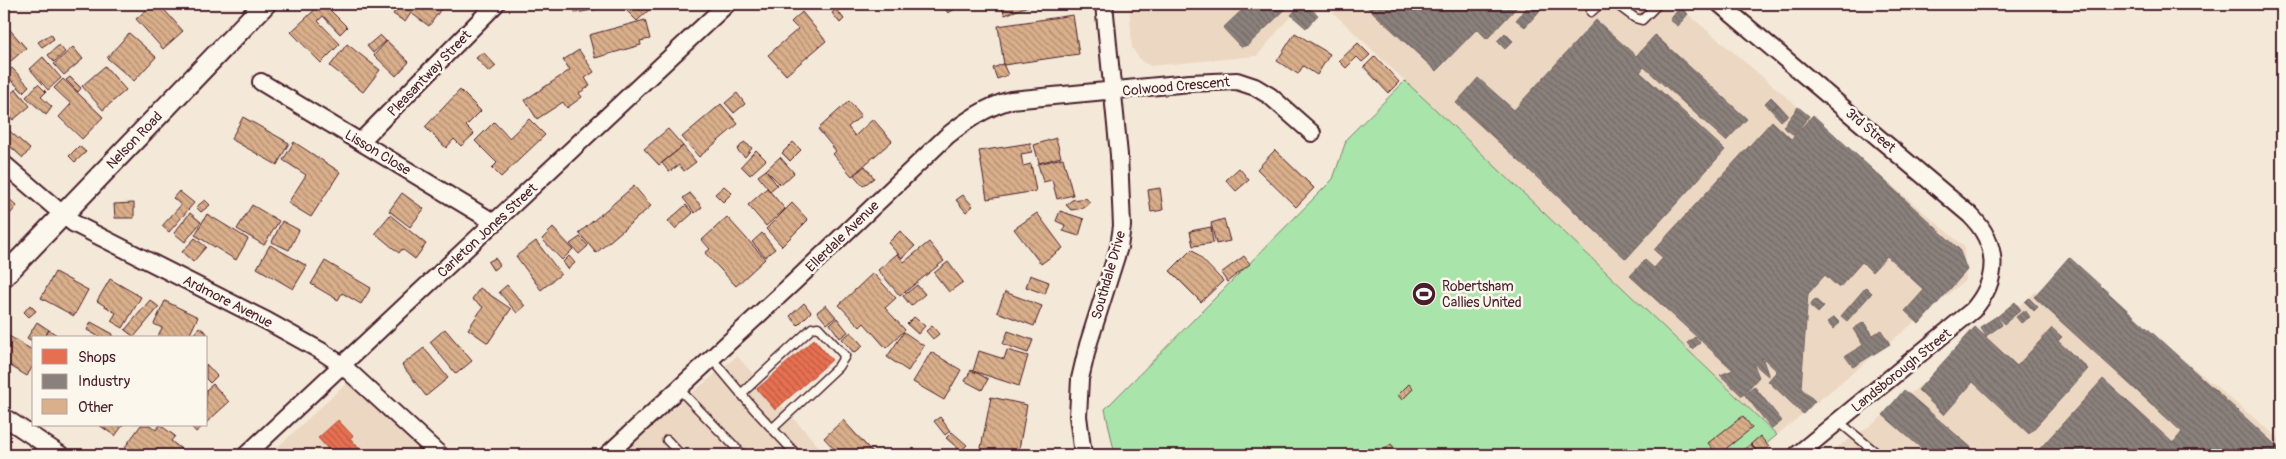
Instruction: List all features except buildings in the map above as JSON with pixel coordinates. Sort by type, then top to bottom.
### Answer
[{"type":"street","name":"Nelson Road","points":[[4,276],[265,4]]},
{"type":"street","name":"Pleasantway Street","points":[[361,142],[496,4]]},
{"type":"street","name":"Carleton Jones Street","points":[[246,455],[727,4]]},
{"type":"street","name":"Southdale Drive","points":[[1083,455],[1078,416],[1080,378],[1118,248],[1122,226],[1114,92],[1104,4]]},
{"type":"street","name":"3rd Street","points":[[1720,4],[1970,215],[1984,232],[1989,242],[1992,262],[1991,274]]},
{"type":"street","name":"Colwood Crescent","points":[[1114,92],[1190,82],[1237,81],[1255,86],[1270,96],[1312,133]]},
{"type":"street","name":"Lisson Close","points":[[261,82],[494,223]]},
{"type":"street","name":"Ellerdale Avenue","points":[[607,455],[965,121],[993,105],[1011,100],[1114,92]]},
{"type":"street","name":"Ardmore Avenue","points":[[4,164],[62,215],[82,228],[267,321],[342,366],[440,455]]},
{"type":"street","name":"Landsborough Street","points":[[1796,455],[1973,310],[1988,290],[1991,274]]},
{"type":"street","points":[[4,417],[61,455]]},
{"type":"lane","points":[[1591,12],[1600,4]]},
{"type":"lane","points":[[1616,4],[1635,18],[1642,20],[1658,4]]},
{"type":"lane","points":[[741,394],[812,328],[818,327],[841,350],[845,356],[838,367],[772,429]]},
{"type":"lane","points":[[712,359],[797,455]]},
{"type":"lane","points":[[679,389],[744,455]]},
{"type":"lane","points":[[1838,421],[1879,455]]},
{"type":"lane","points":[[667,440],[681,455]]},
{"type":"shaded area","points":[[1129,4],[1301,4],[1257,56],[1151,66],[1141,61],[1132,48]]},
{"type":"shaded area","points":[[1324,4],[1676,4],[1964,246],[1966,280],[1777,435]]},
{"type":"shaded area","points":[[2069,265],[2282,441],[2282,455],[1825,455],[1874,423]]},
{"type":"shaded area","points":[[737,356],[827,455],[616,455]]},
{"type":"shaded area","points":[[356,374],[436,455],[269,455]]},
{"type":"green space","name":"Robertsham Callies United","points":[[1405,81],[1777,435],[1753,455],[1115,455],[1105,409],[1333,179],[1347,138]]},
{"type":"place","name":"Robertsham Callies United","points":[[1424,294]]}]
